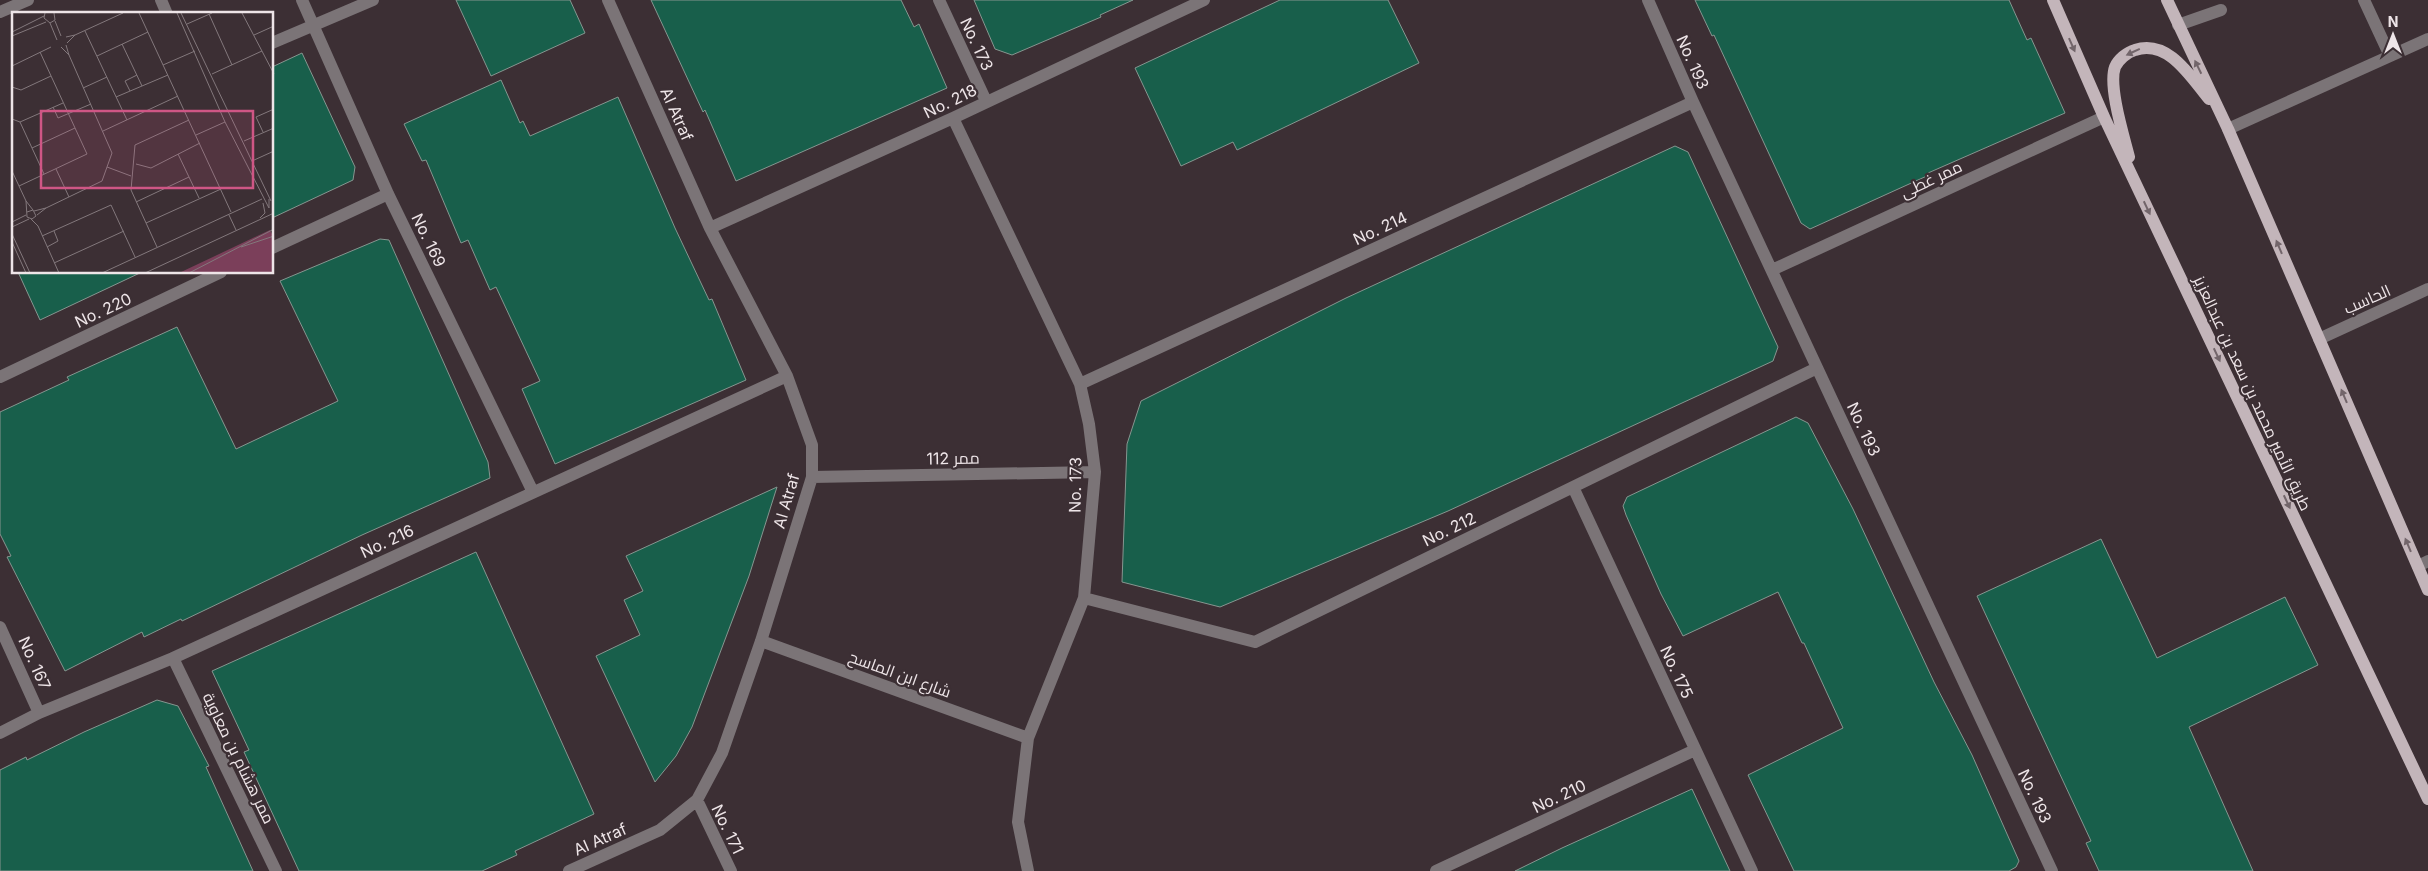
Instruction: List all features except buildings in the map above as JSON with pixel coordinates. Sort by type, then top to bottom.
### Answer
[{"type":"main road","name":"طريق الأمير محمد بن سعد بن عبدالعزيز","points":[[2053,0],[2104,117],[2428,799]]},
{"type":"main road","points":[[2167,0],[2228,129],[2319,339],[2423,564],[2428,590]]},
{"type":"main road","points":[[2136,184],[2116,103],[2114,68],[2120,59],[2132,50],[2147,46],[2166,53],[2178,62],[2221,114]]},
{"type":"street","points":[[0,12],[28,0]]},
{"type":"street","points":[[160,0],[166,12]]},
{"type":"street","name":"No. 169","points":[[302,0],[388,194],[534,492]]},
{"type":"street","points":[[274,42],[372,0]]},
{"type":"street","name":"Al Atraf","points":[[569,871],[660,830],[696,800],[722,753],[761,641],[812,477],[812,445],[787,376],[710,228],[608,0]]},
{"type":"street","name":"No. 173","points":[[939,0],[986,101]]},
{"type":"street","name":"No. 218","points":[[710,228],[953,118],[1204,0]]},
{"type":"street","name":"No. 193","points":[[1648,0],[1693,102],[2052,871]]},
{"type":"street","points":[[2364,0],[2390,56]]},
{"type":"street","points":[[2178,25],[2221,10]]},
{"type":"street","points":[[2228,129],[2428,39]]},
{"type":"street","name":"No. 214","points":[[1080,384],[1693,102]]},
{"type":"street","name":"ممر غطى","points":[[1772,270],[2104,117]]},
{"type":"street","name":"No. 173","points":[[953,118],[1080,384],[1089,424],[1095,472],[1084,598],[1028,738],[1018,822],[1028,871]]},
{"type":"street","points":[[274,247],[388,194]]},
{"type":"street","name":"No. 220","points":[[0,377],[217,274]]},
{"type":"street","name":"الحاسب","points":[[2319,339],[2428,289]]},
{"type":"street","name":"No. 212","points":[[1084,598],[1255,642],[1817,368]]},
{"type":"street","name":"No. 216","points":[[0,733],[40,714],[173,658],[534,492],[554,485],[787,376]]},
{"type":"street","name":"ممر 112","points":[[812,477],[1095,472]]},
{"type":"street","name":"No. 175","points":[[1573,487],[1752,871]]},
{"type":"street","name":"No. 167","points":[[0,627],[40,714]]},
{"type":"street","name":"شارع ابن الماسح","points":[[761,641],[1028,738]]},
{"type":"street","name":"ممر هشام بن معاوية","points":[[173,658],[276,871]]},
{"type":"street","name":"No. 210","points":[[1436,871],[1695,750]]},
{"type":"street","name":"No. 171","points":[[696,800],[731,871]]}]
